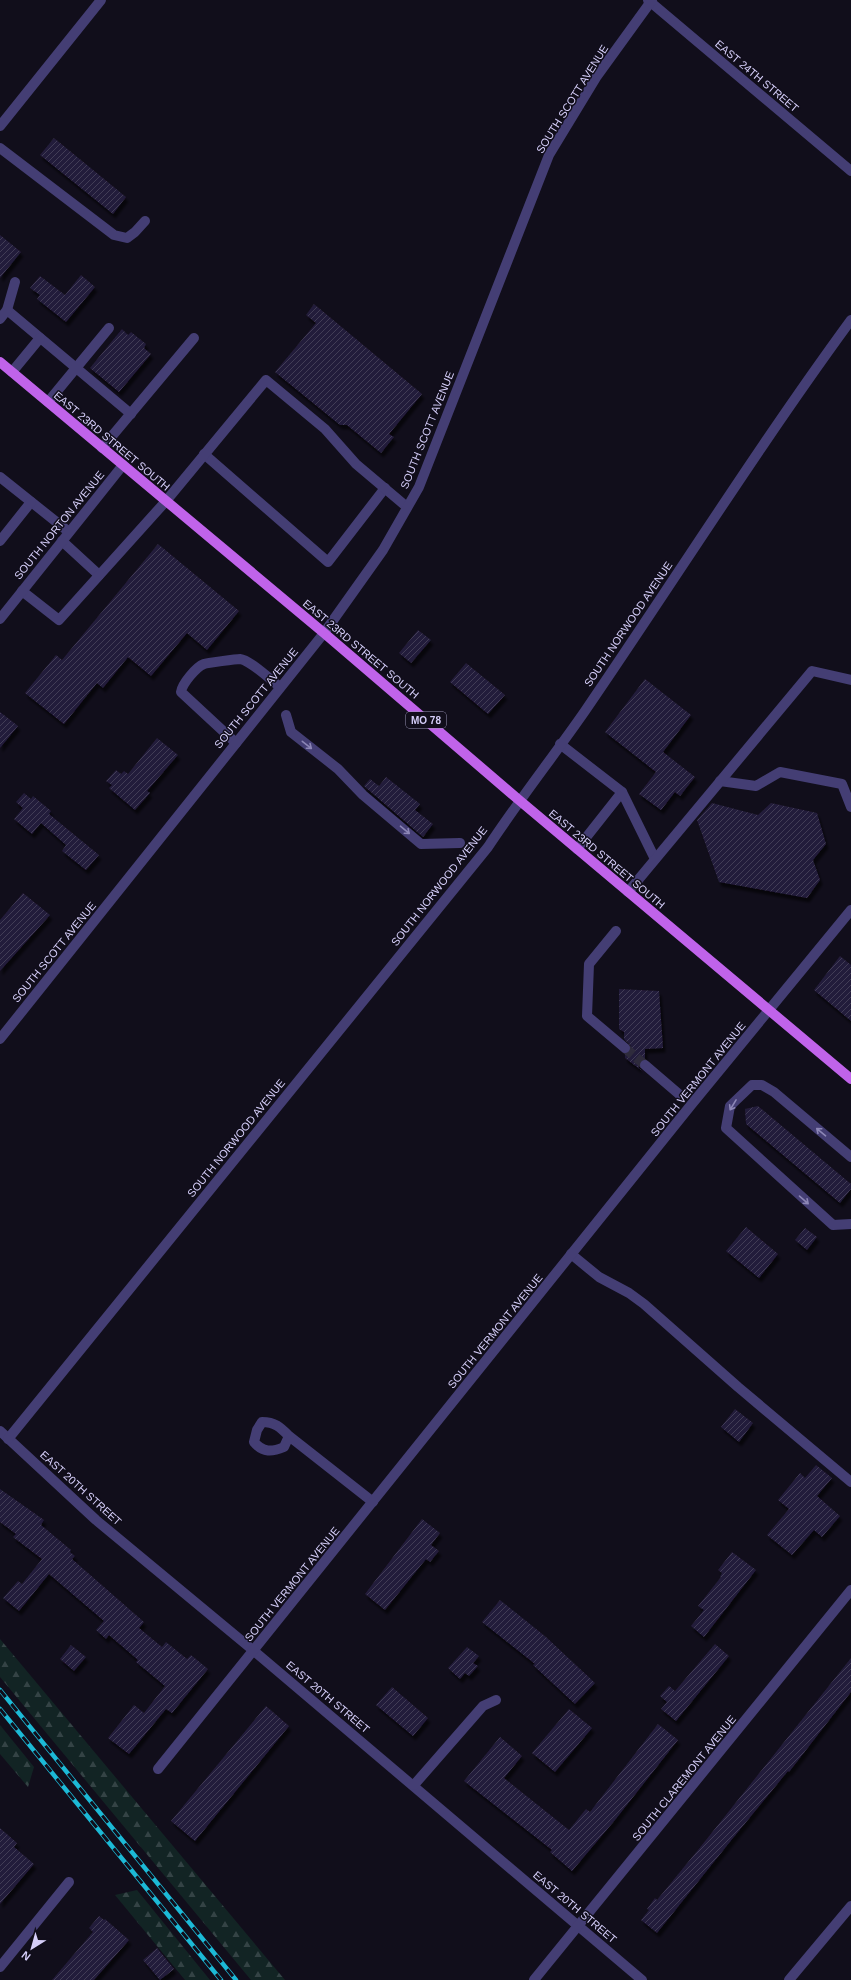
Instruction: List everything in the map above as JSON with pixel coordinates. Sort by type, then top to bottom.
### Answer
[{"type":"main road","name":"EAST 23RD STREET SOUTH","points":[[0,362],[324,633],[769,1012],[851,1079]]},
{"type":"street","points":[[0,126],[102,0]]},
{"type":"street","name":"EAST 24TH STREET","points":[[650,1],[851,171]]},
{"type":"street","name":"SOUTH SCOTT AVENUE","points":[[0,1039],[324,633],[383,550],[418,488],[549,155],[597,76],[650,1]]},
{"type":"street","points":[[0,148],[114,235],[127,238],[145,221]]},
{"type":"street","points":[[0,319],[7,310],[15,282]]},
{"type":"street","points":[[7,310],[131,414]]},
{"type":"street","name":"SOUTH NORWOOD AVENUE","points":[[8,1439],[488,846],[519,800],[584,712],[810,376],[851,320]]},
{"type":"street","points":[[48,402],[109,328]]},
{"type":"street","points":[[12,372],[40,338]]},
{"type":"street","points":[[102,448],[194,338]]},
{"type":"street","points":[[22,591],[59,620],[166,501],[266,380],[325,429],[356,464],[407,508]]},
{"type":"street","points":[[204,454],[328,562],[385,488]]},
{"type":"street","name":"SOUTH NORTON AVENUE","points":[[0,619],[123,465]]},
{"type":"street","points":[[0,477],[69,532]]},
{"type":"street","points":[[0,541],[31,502]]},
{"type":"street","points":[[62,541],[100,575]]},
{"type":"street","points":[[236,743],[181,692],[182,688],[197,668],[204,664],[240,659],[247,662],[280,688]]},
{"type":"street","points":[[628,892],[812,671],[851,680]]},
{"type":"street","points":[[286,714],[291,732],[338,769],[362,795],[421,844],[460,843]]},
{"type":"street","points":[[560,744],[622,792],[656,859]]},
{"type":"street","points":[[720,781],[756,786],[780,772],[842,784],[851,807]]},
{"type":"street","points":[[577,849],[622,792]]},
{"type":"street","name":"SOUTH VERMONT AVENUE","points":[[158,1769],[691,1105],[769,1012],[851,910]]},
{"type":"street","points":[[616,931],[590,964],[587,1016],[624,1048]]},
{"type":"street","points":[[645,1065],[680,1095]]},
{"type":"street","points":[[851,1157],[774,1092],[762,1085],[752,1085],[730,1106],[726,1128],[833,1225],[851,1224]]},
{"type":"street","points":[[572,1254],[599,1277],[625,1290],[644,1304],[760,1407],[851,1482]]},
{"type":"street","name":"EAST 20TH STREET","points":[[0,1431],[96,1520],[414,1785],[642,1980]]},
{"type":"street","points":[[288,1436],[373,1502]]},
{"type":"street","name":"SOUTH CLAREMONT AVENUE","points":[[534,1980],[851,1590]]},
{"type":"street","points":[[414,1785],[483,1706],[496,1700]]},
{"type":"street","points":[[0,1967],[69,1882]]},
{"type":"street","points":[[789,1980],[851,1906]]},
{"type":"green space","points":[[0,1639],[285,1980],[251,1980],[0,1677]]},
{"type":"green space","points":[[0,1725],[34,1767],[28,1787],[0,1754]]},
{"type":"green space","points":[[137,1890],[210,1980],[185,1980],[115,1895]]},
{"type":"building","points":[[54,138],[126,197],[113,214],[40,155]]},
{"type":"building","points":[[0,235],[21,252],[0,278]]},
{"type":"building","points":[[81,275],[95,287],[66,322],[37,299],[40,295],[30,288],[40,276],[65,295]]},
{"type":"building","points":[[314,304],[422,394],[389,434],[394,437],[381,453],[347,425],[340,425],[275,372],[316,323],[306,315]]},
{"type":"building","points":[[122,329],[128,335],[131,332],[146,344],[144,348],[151,354],[119,392],[90,368]]},
{"type":"building","points":[[158,544],[239,611],[207,650],[187,633],[151,676],[128,657],[103,688],[97,683],[64,724],[25,693],[56,655],[62,660]]},
{"type":"building","points":[[418,630],[431,640],[411,663],[399,653]]},
{"type":"building","points":[[466,663],[505,695],[488,714],[450,682]]},
{"type":"building","points":[[645,679],[691,715],[663,752],[695,777],[680,796],[675,792],[661,810],[639,794],[656,772],[605,732]]},
{"type":"building","points":[[0,712],[18,726],[0,748]]},
{"type":"building","points":[[157,738],[178,755],[147,791],[150,793],[135,810],[109,788],[112,785],[106,781],[116,770],[121,774],[124,771],[128,774]]},
{"type":"building","points":[[386,777],[420,804],[415,810],[433,824],[423,837],[364,786],[370,779],[379,786]]},
{"type":"building","points":[[24,793],[31,799],[33,796],[51,811],[49,814],[99,855],[86,870],[62,851],[66,845],[41,823],[32,834],[14,819],[23,808],[16,802]]},
{"type":"building","points":[[712,803],[758,815],[771,803],[817,813],[826,844],[813,860],[820,880],[807,898],[719,882],[697,820]]},
{"type":"building","points":[[23,893],[50,915],[0,971],[0,920]]},
{"type":"building","points":[[840,956],[851,965],[851,1021],[814,990]]},
{"type":"building","points":[[619,989],[659,991],[663,1048],[645,1049],[645,1059],[640,1061],[639,1068],[645,1073],[625,1058],[625,1054],[630,1052],[631,1046],[624,1039],[624,1032],[619,1029]]},
{"type":"building","points":[[758,1106],[851,1184],[851,1189],[840,1203],[746,1124],[745,1109]]},
{"type":"building","points":[[746,1227],[778,1254],[759,1278],[726,1251]]},
{"type":"building","points":[[805,1228],[817,1237],[807,1250],[795,1240]]},
{"type":"building","points":[[735,1409],[753,1423],[739,1442],[721,1427]]},
{"type":"building","points":[[816,1465],[832,1478],[817,1496],[840,1516],[822,1537],[814,1530],[792,1555],[767,1535],[789,1509],[778,1500],[800,1473],[805,1478]]},
{"type":"building","points":[[0,1489],[44,1520],[41,1525],[71,1550],[70,1552],[75,1556],[72,1559],[144,1622],[139,1628],[162,1647],[166,1642],[187,1659],[191,1655],[208,1669],[172,1713],[166,1709],[129,1754],[108,1738],[134,1705],[144,1713],[165,1686],[136,1662],[138,1660],[109,1635],[106,1639],[96,1630],[104,1621],[49,1574],[19,1611],[3,1598],[18,1581],[22,1584],[42,1559],[13,1537],[16,1534],[0,1522]]},
{"type":"building","points":[[422,1519],[440,1533],[431,1545],[439,1551],[430,1562],[426,1559],[385,1610],[365,1594]]},
{"type":"building","points":[[732,1552],[756,1570],[704,1637],[691,1626],[704,1610],[698,1606],[721,1577],[722,1573],[718,1570]]},
{"type":"building","points":[[500,1600],[546,1637],[595,1683],[575,1704],[533,1665],[535,1664],[482,1622]]},
{"type":"building","points":[[715,1644],[729,1656],[676,1721],[661,1709],[667,1702],[660,1696],[669,1686],[675,1691]]},
{"type":"building","points":[[71,1645],[86,1657],[74,1671],[60,1659]]},
{"type":"building","points":[[467,1647],[479,1656],[473,1663],[478,1666],[469,1676],[465,1673],[460,1679],[448,1668]]},
{"type":"building","points":[[851,1658],[851,1692],[789,1772],[788,1771],[657,1933],[641,1920],[649,1910],[647,1909],[655,1898],[657,1900],[702,1845]]},
{"type":"building","points":[[392,1687],[428,1718],[413,1736],[376,1705]]},
{"type":"building","points":[[266,1706],[289,1726],[195,1841],[171,1821]]},
{"type":"building","points":[[569,1709],[592,1728],[555,1772],[532,1753]]},
{"type":"building","points":[[658,1724],[678,1740],[615,1820],[572,1871],[550,1852],[552,1850],[464,1781],[500,1737],[522,1756],[504,1778],[569,1830],[586,1809],[590,1812]]},
{"type":"building","points":[[0,1828],[17,1843],[14,1847],[34,1864],[0,1904]]},
{"type":"building","points":[[99,1916],[104,1920],[105,1919],[129,1940],[94,1980],[52,1980],[93,1932],[89,1928]]},
{"type":"building","points":[[157,1948],[174,1969],[160,1980],[143,1960]]},
{"type":"tunnel","points":[[625,1048],[645,1065]]},
{"type":"railway","points":[[0,1690],[236,1980]]},
{"type":"railway","points":[[0,1709],[221,1980]]}]
